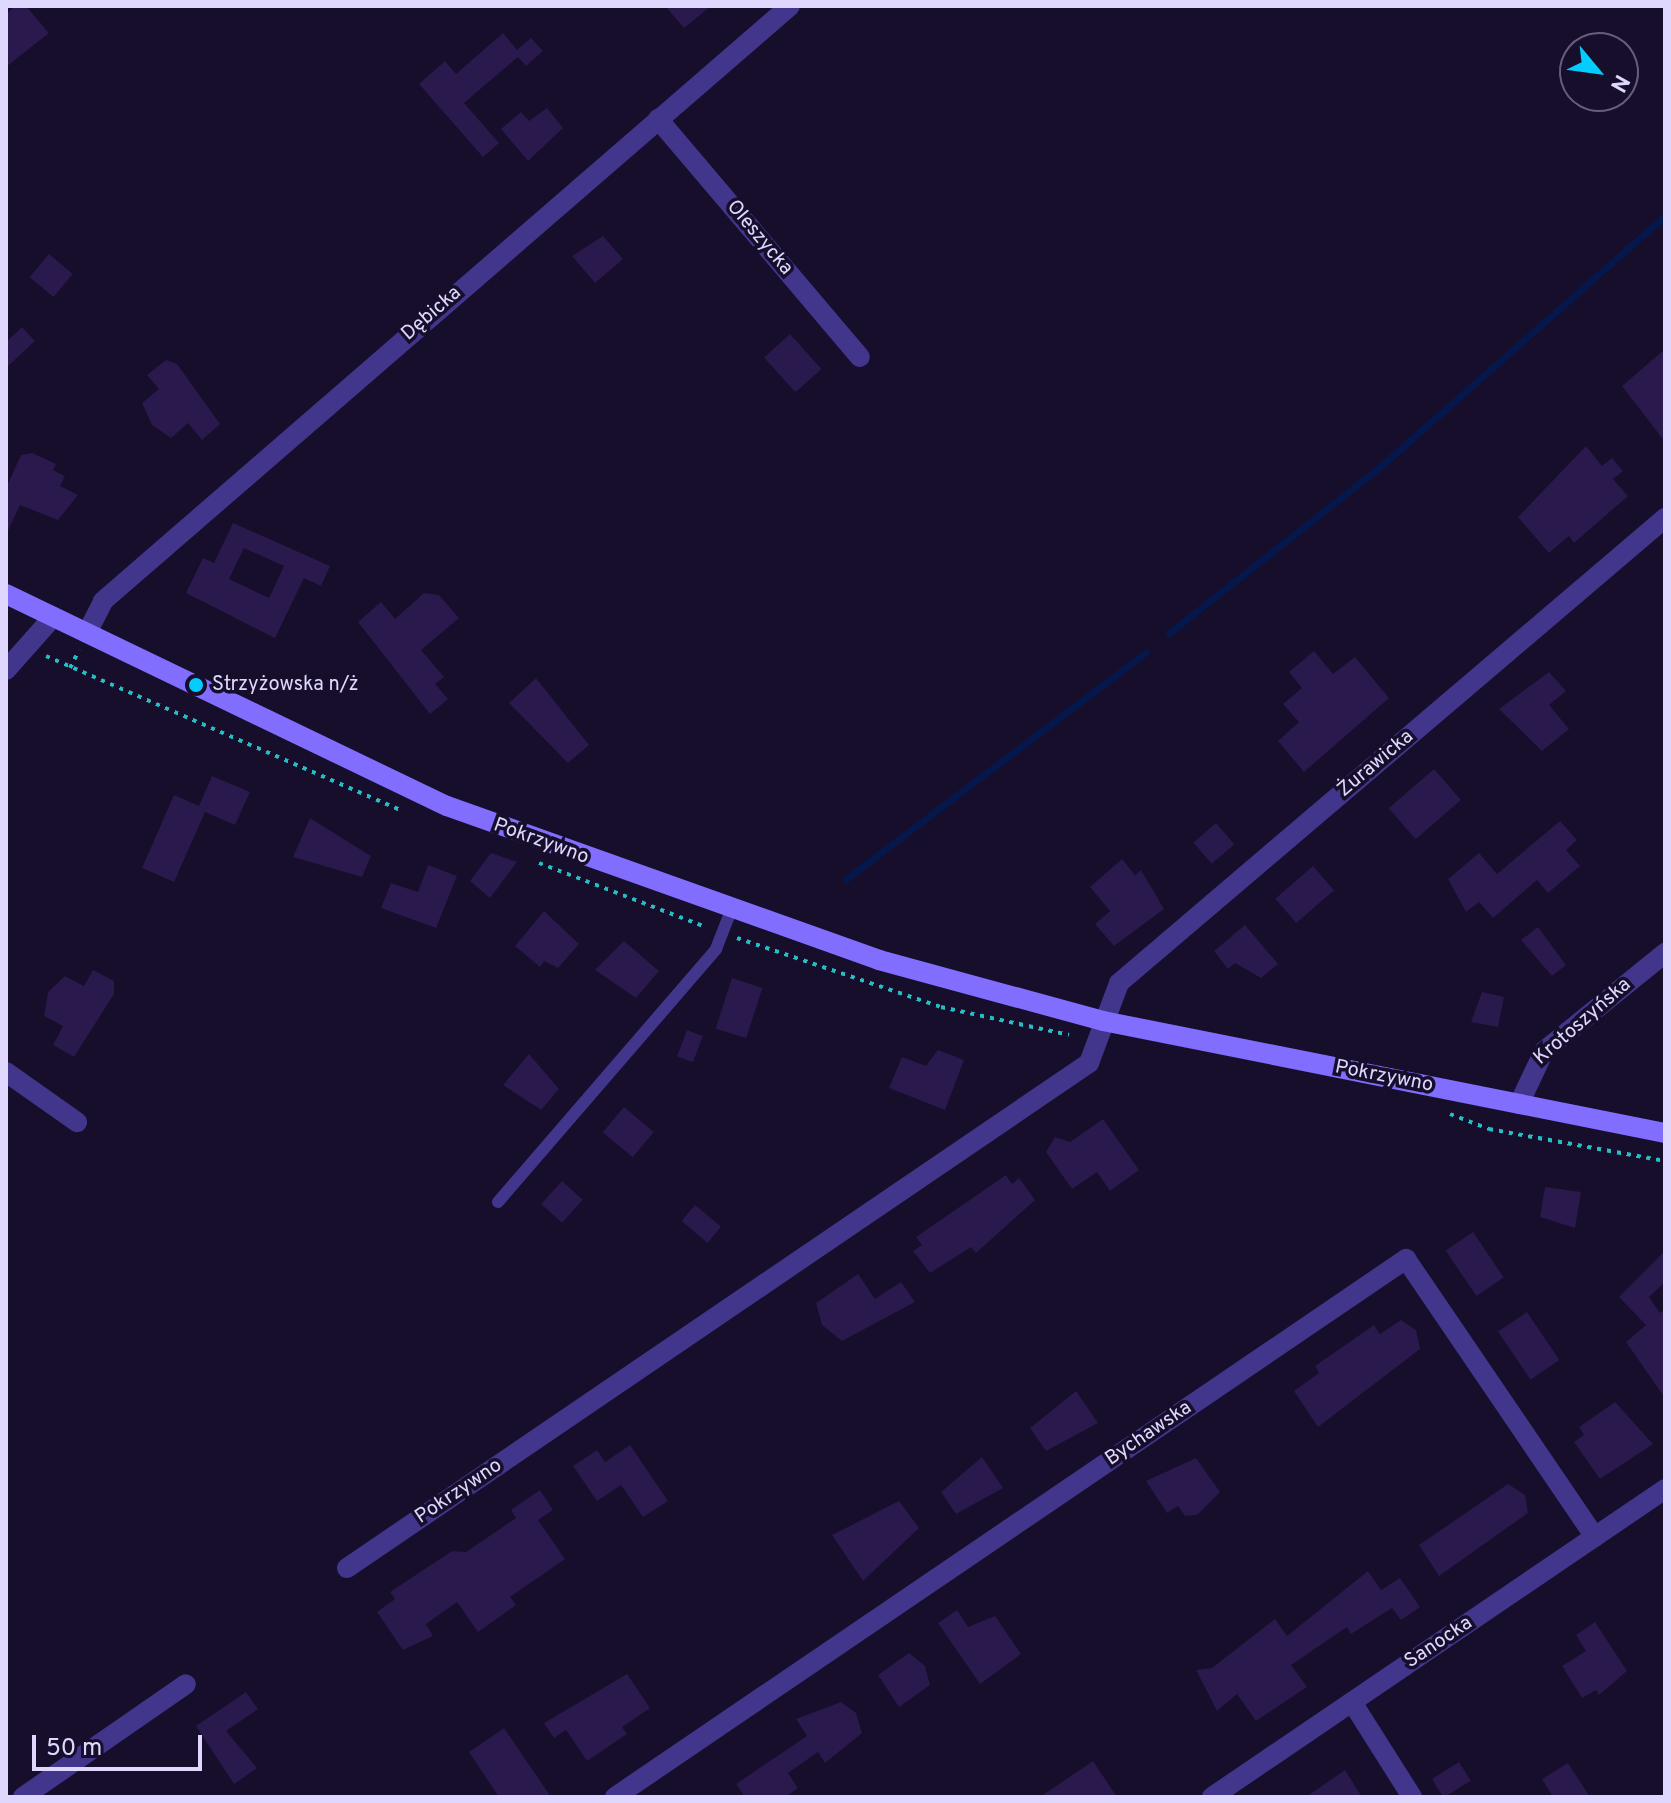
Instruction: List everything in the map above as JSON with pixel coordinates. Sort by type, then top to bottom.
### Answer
[{"type":"street","name":"Dębicka","points":[[87,633],[103,601],[790,6]]},
{"type":"street","name":"Oleszycka","points":[[658,119],[860,357]]},
{"type":"street","name":"Żurawicka","points":[[1103,1021],[1119,983],[1665,518]]},
{"type":"street","name":"Pokrzywno","points":[[6,594],[447,806],[951,982],[1103,1021],[1665,1133]]},
{"type":"street","points":[[6,670],[53,617]]},
{"type":"street","name":"Krotoszyńska","points":[[1519,1104],[1544,1051],[1665,953]]},
{"type":"street","name":"Pokrzywno","points":[[347,1568],[1089,1063],[1103,1021]]},
{"type":"street","points":[[6,1072],[77,1122]]},
{"type":"street","name":"Bychawska","points":[[615,1797],[1406,1259],[1595,1537]]},
{"type":"street","name":"Sanocka","points":[[1212,1797],[1665,1489]]},
{"type":"street","points":[[23,1797],[186,1684]]},
{"type":"street","points":[[1352,1702],[1412,1797]]},
{"type":"lane","points":[[498,1202],[716,949],[732,908]]},
{"type":"building","points":[[15,6],[26,6],[49,33],[6,67],[6,14]]},
{"type":"building","points":[[665,6],[711,6],[684,28]]},
{"type":"building","points":[[503,33],[517,50],[531,38],[543,51],[526,66],[518,57],[464,103],[499,143],[483,157],[419,84],[445,61],[456,74]]},
{"type":"building","points":[[547,108],[563,128],[528,161],[501,129],[521,112],[529,121]]},
{"type":"building","points":[[603,236],[623,259],[595,283],[572,256]]},
{"type":"building","points":[[49,254],[73,274],[53,297],[30,277]]},
{"type":"building","points":[[22,327],[35,341],[6,368],[6,342]]},
{"type":"building","points":[[790,334],[821,369],[795,392],[764,357]]},
{"type":"building","points":[[1665,349],[1665,442],[1622,386]]},
{"type":"building","points":[[166,360],[177,364],[220,424],[202,440],[188,423],[171,438],[152,425],[142,403],[159,389],[147,375]]},
{"type":"building","points":[[1586,446],[1602,466],[1612,458],[1623,471],[1613,479],[1628,496],[1574,543],[1569,536],[1549,553],[1518,517]]},
{"type":"building","points":[[32,453],[56,464],[53,470],[65,476],[60,486],[78,495],[58,520],[20,505],[6,535],[6,488],[21,455]]},
{"type":"building","points":[[233,523],[330,566],[321,586],[304,578],[275,638],[186,593],[203,558],[214,563]],"holes":[[[244,548],[284,566],[269,598],[229,579]]]},
{"type":"building","points":[[424,593],[439,595],[459,618],[421,650],[444,677],[435,684],[448,699],[430,714],[358,622],[381,602],[395,619]]},
{"type":"building","points":[[1314,651],[1333,674],[1355,657],[1389,698],[1304,772],[1278,741],[1299,722],[1283,704],[1302,688],[1289,672]]},
{"type":"building","points":[[1549,672],[1566,691],[1549,705],[1569,729],[1542,751],[1499,709]]},
{"type":"building","points":[[536,678],[589,745],[568,763],[509,703]]},
{"type":"building","points":[[1434,769],[1461,800],[1416,839],[1389,808]]},
{"type":"building","points":[[212,776],[250,792],[235,825],[205,812],[174,882],[142,868],[174,795],[199,806]]},
{"type":"building","points":[[310,818],[371,856],[362,877],[293,857]]},
{"type":"building","points":[[1560,821],[1577,840],[1566,850],[1580,866],[1548,893],[1537,880],[1493,918],[1479,902],[1466,912],[1448,879],[1479,853],[1497,874]]},
{"type":"building","points":[[1216,823],[1234,844],[1212,864],[1193,843]]},
{"type":"building","points":[[491,853],[517,862],[490,898],[470,881]]},
{"type":"building","points":[[1122,859],[1135,875],[1141,870],[1164,909],[1114,946],[1095,924],[1110,911],[1090,887]]},
{"type":"building","points":[[428,865],[457,876],[436,928],[381,908],[391,883],[418,892]]},
{"type":"building","points":[[1313,866],[1334,890],[1296,923],[1275,899]]},
{"type":"building","points":[[544,911],[579,944],[558,968],[544,961],[540,967],[515,946]]},
{"type":"building","points":[[1245,925],[1278,964],[1261,978],[1235,963],[1228,969],[1214,951]]},
{"type":"building","points":[[1538,927],[1566,965],[1552,976],[1521,940]]},
{"type":"building","points":[[624,941],[659,971],[636,998],[595,970]]},
{"type":"building","points":[[93,970],[114,981],[114,994],[74,1057],[53,1045],[63,1026],[44,1016],[48,992],[65,976],[84,986]]},
{"type":"building","points":[[732,978],[762,988],[746,1038],[716,1028]]},
{"type":"building","points":[[1482,992],[1504,997],[1498,1027],[1471,1022]]},
{"type":"building","points":[[687,1030],[703,1036],[693,1062],[677,1056]]},
{"type":"building","points":[[938,1050],[964,1060],[945,1110],[889,1088],[902,1057],[926,1066]]},
{"type":"building","points":[[529,1054],[559,1089],[541,1110],[503,1085]]},
{"type":"building","points":[[624,1107],[654,1132],[633,1157],[603,1132]]},
{"type":"building","points":[[1103,1119],[1139,1170],[1110,1191],[1097,1172],[1072,1189],[1046,1152],[1055,1137],[1070,1142]]},
{"type":"building","points":[[1006,1175],[1012,1184],[1019,1178],[1035,1200],[976,1253],[971,1247],[930,1273],[913,1251],[922,1245],[916,1237]]},
{"type":"building","points":[[562,1181],[583,1200],[562,1223],[541,1204]]},
{"type":"building","points":[[1545,1187],[1581,1192],[1575,1228],[1540,1217]]},
{"type":"building","points":[[695,1205],[721,1227],[708,1243],[682,1221]]},
{"type":"building","points":[[1473,1232],[1504,1278],[1476,1296],[1446,1250]]},
{"type":"building","points":[[1665,1251],[1665,1282],[1649,1297],[1660,1313],[1665,1309],[1665,1398],[1626,1342],[1646,1325],[1619,1297]]},
{"type":"building","points":[[858,1274],[875,1299],[901,1282],[915,1302],[842,1341],[822,1325],[816,1303]]},
{"type":"building","points":[[1527,1312],[1559,1360],[1530,1380],[1498,1332]]},
{"type":"building","points":[[1401,1320],[1416,1330],[1420,1349],[1318,1427],[1294,1391],[1319,1373],[1315,1366],[1374,1325],[1380,1334]]},
{"type":"building","points":[[1076,1391],[1098,1423],[1046,1451],[1030,1428]]},
{"type":"building","points":[[1615,1402],[1653,1444],[1600,1479],[1574,1442],[1584,1435],[1579,1427]]},
{"type":"building","points":[[630,1445],[668,1501],[643,1517],[621,1485],[597,1501],[573,1466],[597,1450],[605,1462]]},
{"type":"building","points":[[982,1457],[1003,1488],[956,1514],[941,1492]]},
{"type":"building","points":[[1196,1458],[1220,1492],[1197,1515],[1185,1516],[1178,1506],[1167,1513],[1146,1481]]},
{"type":"building","points":[[1508,1484],[1525,1495],[1528,1513],[1439,1576],[1419,1545]]},
{"type":"building","points":[[540,1490],[553,1510],[538,1520],[565,1559],[510,1597],[516,1605],[478,1632],[457,1602],[426,1624],[433,1636],[403,1650],[377,1612],[395,1599],[390,1592],[452,1551],[466,1552],[516,1518],[511,1510]]},
{"type":"building","points":[[899,1501],[919,1528],[863,1581],[832,1535]]},
{"type":"building","points":[[1368,1571],[1381,1590],[1400,1578],[1420,1607],[1401,1620],[1392,1608],[1351,1634],[1347,1627],[1291,1665],[1307,1687],[1256,1721],[1237,1694],[1217,1711],[1196,1670],[1212,1668],[1275,1619],[1287,1636]]},
{"type":"building","points":[[957,1610],[968,1627],[995,1616],[1021,1654],[980,1684],[938,1623]]},
{"type":"building","points":[[1595,1622],[1627,1671],[1599,1695],[1596,1690],[1582,1698],[1562,1666],[1586,1651],[1576,1635]]},
{"type":"building","points":[[909,1653],[925,1666],[930,1685],[899,1707],[878,1675]]},
{"type":"building","points":[[627,1674],[650,1708],[622,1727],[627,1734],[587,1761],[566,1730],[554,1738],[544,1723]]},
{"type":"building","points":[[246,1692],[258,1709],[226,1731],[257,1768],[234,1784],[196,1726]]},
{"type":"building","points":[[841,1702],[856,1713],[862,1733],[825,1763],[818,1752],[788,1773],[798,1788],[785,1797],[745,1797],[736,1784],[807,1736],[796,1719]]},
{"type":"building","points":[[504,1728],[551,1797],[499,1797],[469,1752]]},
{"type":"building","points":[[1093,1761],[1117,1797],[1040,1797]]},
{"type":"building","points":[[1459,1762],[1471,1781],[1443,1797],[1432,1779]]},
{"type":"building","points":[[1568,1763],[1590,1797],[1553,1797],[1542,1779]]},
{"type":"building","points":[[1345,1770],[1362,1797],[1306,1797]]},
{"type":"waterway","points":[[1169,633],[1381,466],[1665,216]]},
{"type":"waterway","points":[[846,879],[1146,652]]},
{"type":"place","name":"Strzyżowska n/ż","points":[[196,685]]}]
